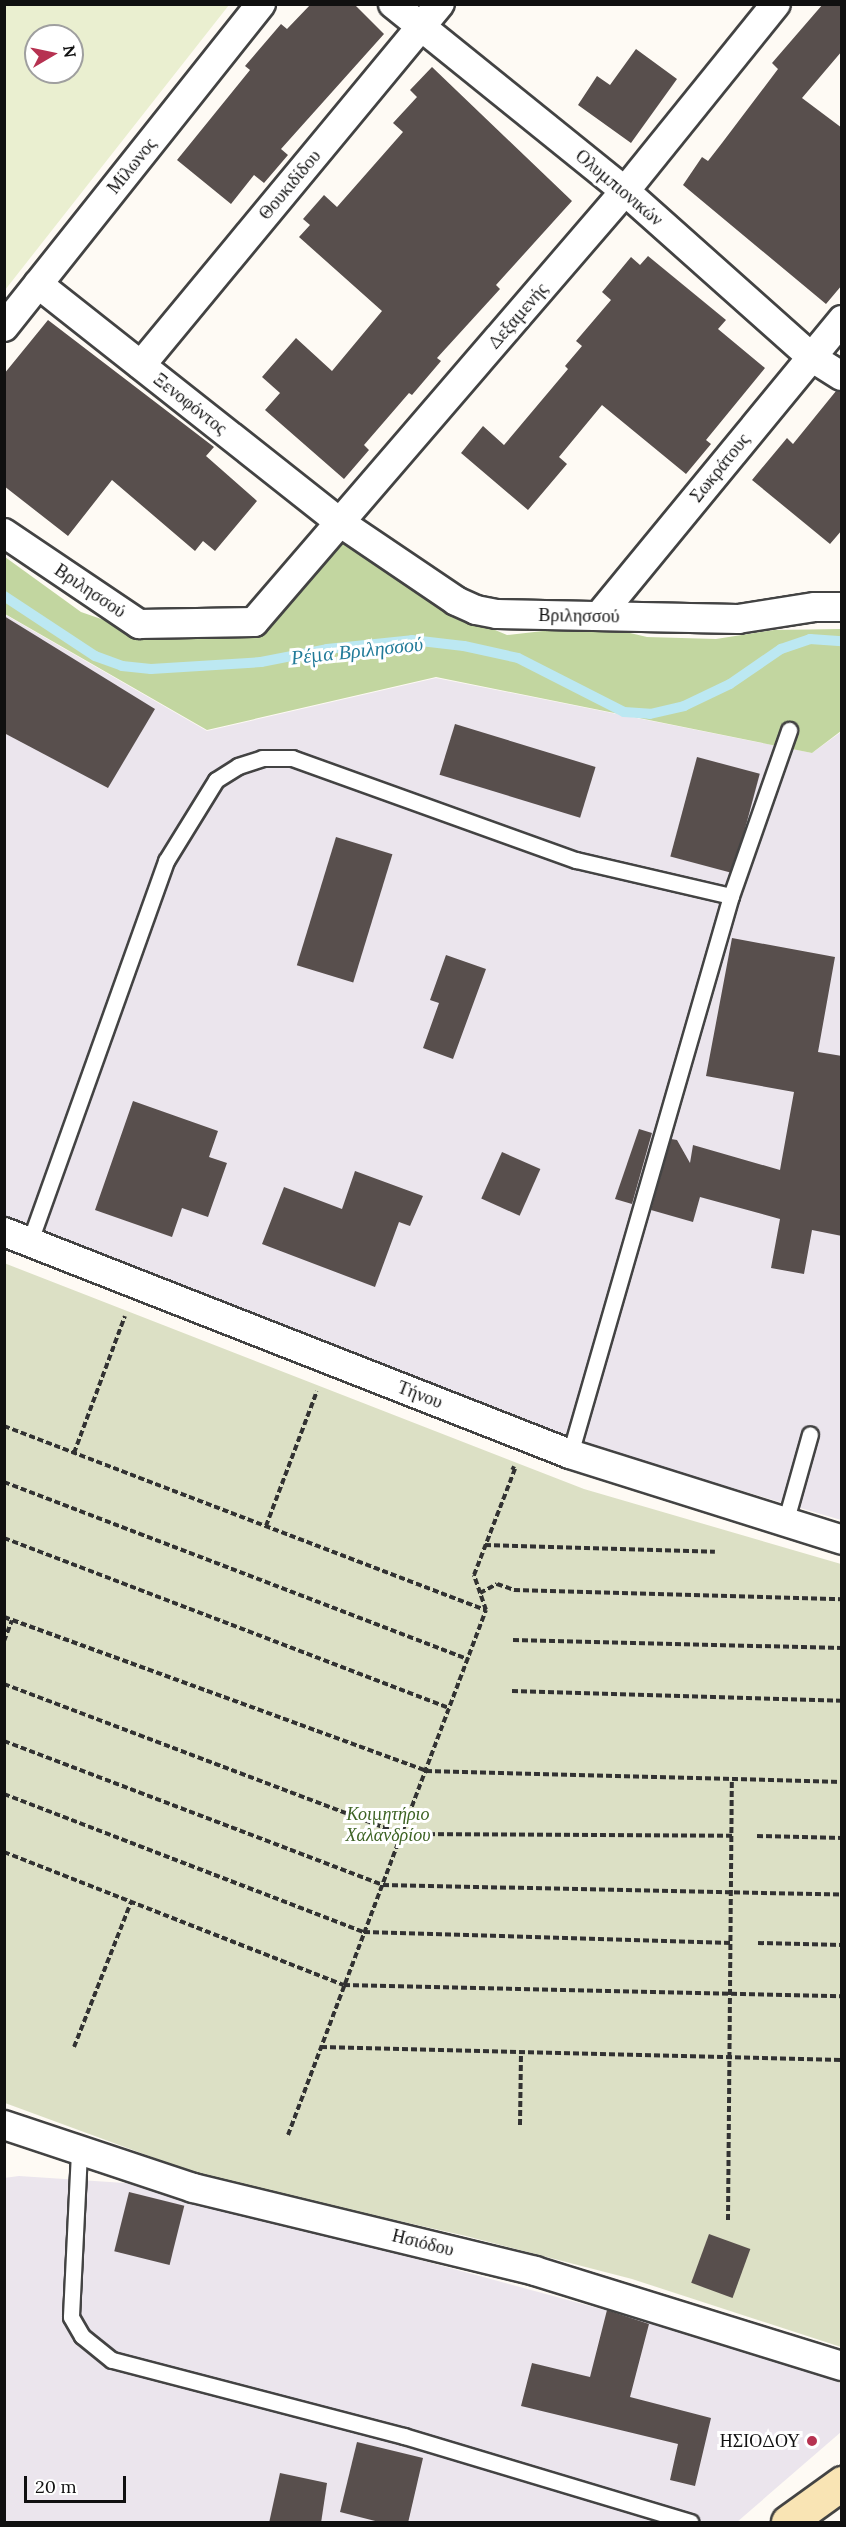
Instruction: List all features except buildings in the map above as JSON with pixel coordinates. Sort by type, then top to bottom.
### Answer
[{"type":"main road","points":[[788,2523],[842,2483]]},
{"type":"street","name":"Μίλωνος","points":[[4,327],[261,4]]},
{"type":"street","name":"Ολυμπιονικών","points":[[393,4],[625,191],[811,357],[842,376]]},
{"type":"street","name":"Θουκιδίδου","points":[[141,365],[440,4]]},
{"type":"street","name":"Δεξαμενής","points":[[254,622],[625,191],[777,4]]},
{"type":"street","name":"Ξενοφόντος","points":[[38,284],[341,523]]},
{"type":"street","name":"Σωκράτους","points":[[599,616],[842,320]]},
{"type":"street","name":"Βριλησσού","points":[[341,523],[456,601],[476,610],[497,614],[738,619],[814,607],[842,607]]},
{"type":"street","name":"Βριλησσού","points":[[4,533],[139,624],[254,622]]},
{"type":"street","name":"Τήνου","points":[[17,1237],[570,1454],[842,1540]]},
{"type":"street","name":"Ησιόδου","points":[[4,2125],[79,2152],[193,2188],[546,2274],[842,2366]]},
{"type":"lane","points":[[570,1454],[731,896],[789,730]]},
{"type":"lane","points":[[17,1237],[166,861],[216,780],[238,766],[262,758],[303,760],[576,860],[731,896]]},
{"type":"lane","points":[[784,1523],[810,1434]]},
{"type":"lane","points":[[79,2152],[71,2317],[82,2336],[112,2360],[404,2436],[690,2523]]},
{"type":"path","points":[[74,1453],[125,1316]]},
{"type":"path","points":[[266,1526],[317,1391]]},
{"type":"path","points":[[4,1426],[486,1610]]},
{"type":"path","points":[[288,2135],[486,1610],[474,1575],[515,1469]]},
{"type":"path","points":[[4,1482],[468,1659]]},
{"type":"path","points":[[4,1538],[449,1708]]},
{"type":"path","points":[[485,1545],[715,1552]]},
{"type":"path","points":[[480,1593],[497,1584],[514,1590],[842,1599]]},
{"type":"path","points":[[4,1617],[426,1771],[842,1782]]},
{"type":"path","points":[[4,1641],[12,1620]]},
{"type":"path","points":[[513,1640],[842,1648]]},
{"type":"path","points":[[4,1684],[402,1834],[732,1836]]},
{"type":"path","points":[[512,1691],[842,1701]]},
{"type":"path","points":[[4,1741],[383,1885],[842,1895]]},
{"type":"path","points":[[728,2220],[732,1779]]},
{"type":"path","points":[[4,1794],[364,1932],[731,1943]]},
{"type":"path","points":[[758,1836],[842,1838]]},
{"type":"path","points":[[4,1852],[344,1985],[842,1996]]},
{"type":"path","points":[[74,2047],[131,1902]]},
{"type":"path","points":[[758,1944],[842,1945]]},
{"type":"path","points":[[321,2047],[842,2060]]},
{"type":"path","points":[[520,2125],[521,2052]]},
{"type":"shaded area","points":[[4,614],[207,731],[436,678],[812,753],[841,732],[841,1520],[569,1440],[5,1225]]},
{"type":"shaded area","points":[[19,2176],[140,2184],[649,2322],[830,2377],[841,2384],[841,2432],[737,2522],[5,2522],[4,2178]]},
{"type":"green space","points":[[4,5],[229,5],[5,290]]},
{"type":"green space","points":[[340,539],[438,606],[507,635],[596,625],[647,637],[716,639],[774,630],[841,629],[841,731],[812,753],[436,677],[207,730],[5,614],[5,557],[81,612],[153,637],[255,624]]},
{"type":"green space","name":"Κοιμητήριο Χαλανδρίου","points":[[4,1263],[584,1489],[841,1564],[841,2347],[632,2279],[466,2236],[209,2178],[5,2103]]},
{"type":"waterway","name":"Ρέμα Βριλησσού","points":[[4,596],[95,656],[122,666],[151,669],[261,662],[327,649],[412,640],[464,646],[518,658],[624,712],[650,714],[684,706],[730,684],[781,649],[810,639],[842,641]]},
{"type":"place","name":"ΗΣΙΟΔΟΥ","points":[[812,2441]]}]
